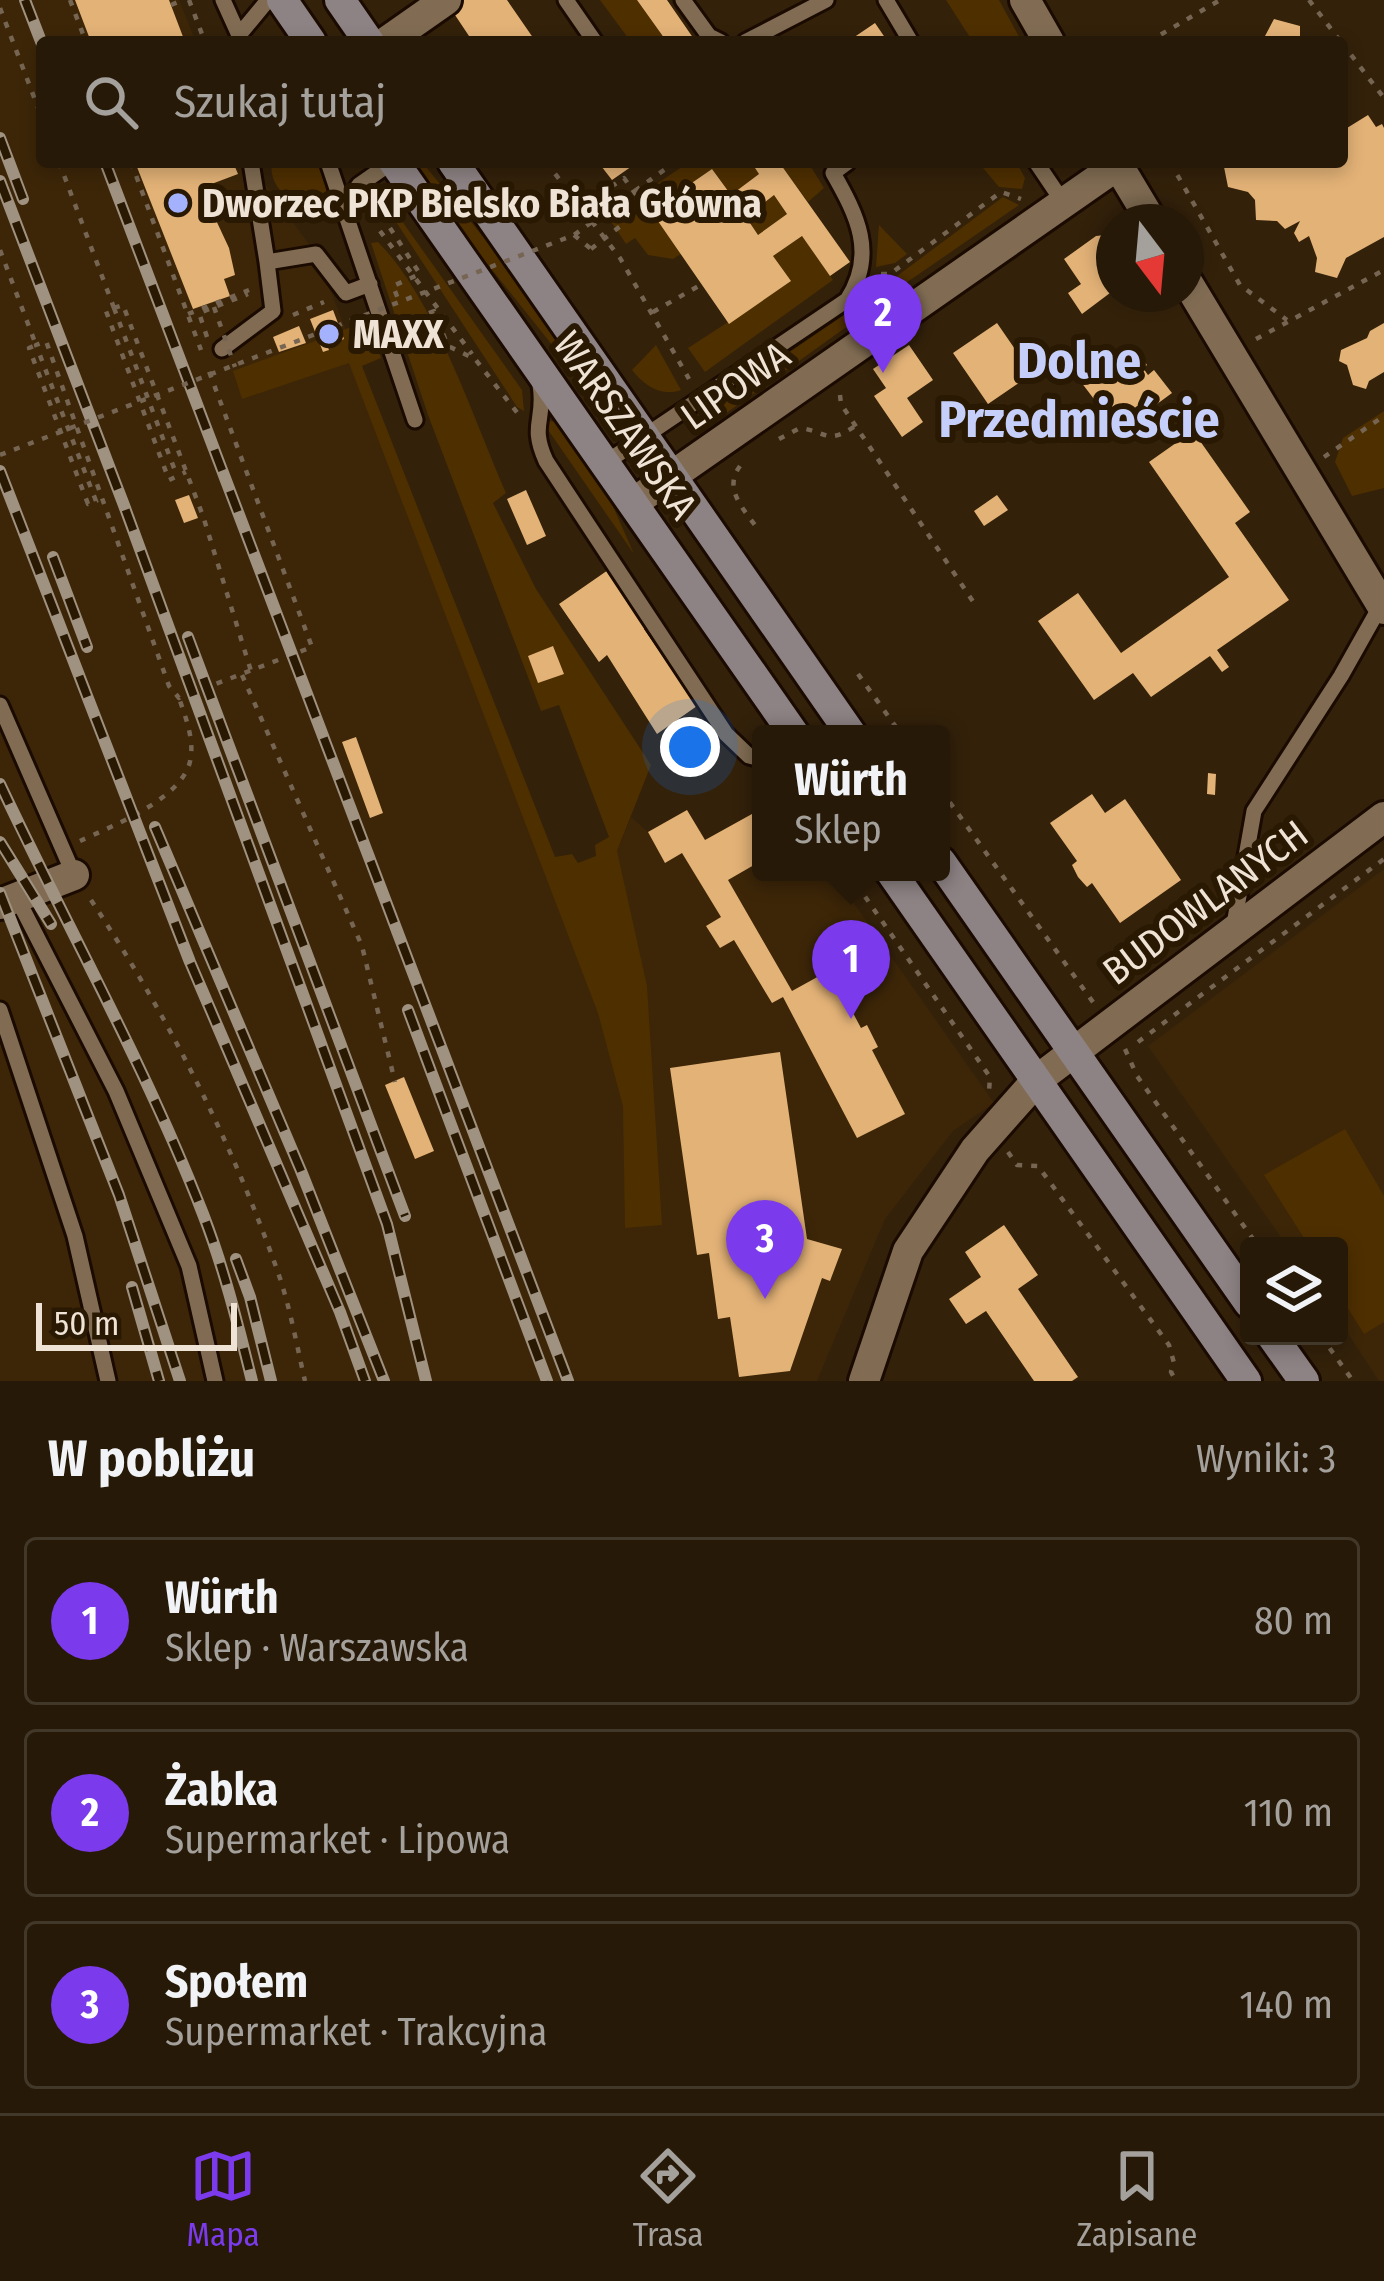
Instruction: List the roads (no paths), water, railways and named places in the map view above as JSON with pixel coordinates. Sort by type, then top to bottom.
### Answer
[{"type":"main road","points":[[282,0],[307,36]]},
{"type":"main road","points":[[340,0],[365,36]]},
{"type":"main road","name":"WARSZAWSKA","points":[[388,168],[533,359],[788,725]]},
{"type":"main road","name":"WARSZAWSKA","points":[[457,168],[845,725]]},
{"type":"main road","points":[[950,875],[1240,1290]]},
{"type":"main road","points":[[897,881],[1246,1381]]},
{"type":"main road","points":[[1278,1345],[1304,1381]]},
{"type":"street","points":[[395,36],[446,0]]},
{"type":"street","points":[[1025,0],[1045,36]]},
{"type":"street","name":"LIPOWA","points":[[633,503],[1111,168]]},
{"type":"street","points":[[1119,168],[1141,204]]},
{"type":"street","points":[[1204,292],[1300,473],[1383,607]]},
{"type":"street","name":"BUDOWLANYCH","points":[[1073,1050],[1384,817]]},
{"type":"street","points":[[9,901],[69,862]]},
{"type":"street","points":[[864,1381],[908,1250],[976,1150],[1037,1080],[1073,1050]]},
{"type":"lane","points":[[223,0],[239,36]]},
{"type":"lane","points":[[241,36],[268,0]]},
{"type":"lane","points":[[566,0],[592,36]]},
{"type":"lane","points":[[683,0],[709,36]]},
{"type":"lane","points":[[757,36],[826,0]]},
{"type":"lane","points":[[886,0],[907,36]]},
{"type":"lane","points":[[252,168],[273,311]]},
{"type":"lane","points":[[330,168],[415,420]]},
{"type":"lane","points":[[345,205],[359,184],[385,168]]},
{"type":"lane","points":[[605,464],[847,300],[861,272],[860,219],[832,172],[838,168]]},
{"type":"lane","points":[[1040,168],[1063,202]]},
{"type":"lane","points":[[267,262],[316,254],[346,293],[370,284]]},
{"type":"lane","points":[[218,352],[273,311],[292,315]]},
{"type":"lane","points":[[533,359],[543,409],[536,430],[546,461],[726,734],[752,757]]},
{"type":"lane","points":[[1233,930],[1254,811],[1383,607]]},
{"type":"lane","points":[[0,705],[69,862]]},
{"type":"lane","points":[[9,901],[116,1091],[189,1266],[215,1381]]},
{"type":"lane","points":[[0,1010],[76,1236],[108,1381]]},
{"type":"railway","points":[[25,0],[39,36]]},
{"type":"railway","points":[[0,138],[23,199]]},
{"type":"railway","points":[[107,168],[568,1381]]},
{"type":"railway","points":[[0,181],[387,1224],[426,1381]]},
{"type":"railway","points":[[0,471],[190,962],[365,1381]]},
{"type":"railway","points":[[53,557],[87,647]]},
{"type":"railway","points":[[188,637],[405,1216]]},
{"type":"railway","points":[[0,784],[181,1159],[218,1255],[252,1381]]},
{"type":"railway","points":[[155,827],[384,1381]]},
{"type":"railway","points":[[0,842],[51,924]]},
{"type":"railway","points":[[0,893],[119,1195],[180,1381]]},
{"type":"railway","points":[[408,1010],[547,1381]]},
{"type":"railway","points":[[236,1259],[271,1381]]},
{"type":"railway","points":[[132,1287],[159,1381]]},
{"type":"place","name":"Dworzec PKP Bielsko Biała Główna","points":[[178,203]]},
{"type":"place","name":"MAXX","points":[[329,334]]},
{"type":"place","name":"Żabka","points":[[883,373]]},
{"type":"place","name":"Würth","points":[[851,1019]]},
{"type":"place","name":"Społem","points":[[765,1299]]},
{"type":"district","name":"Dolne Przedmieście","points":[[1079,389]]}]
